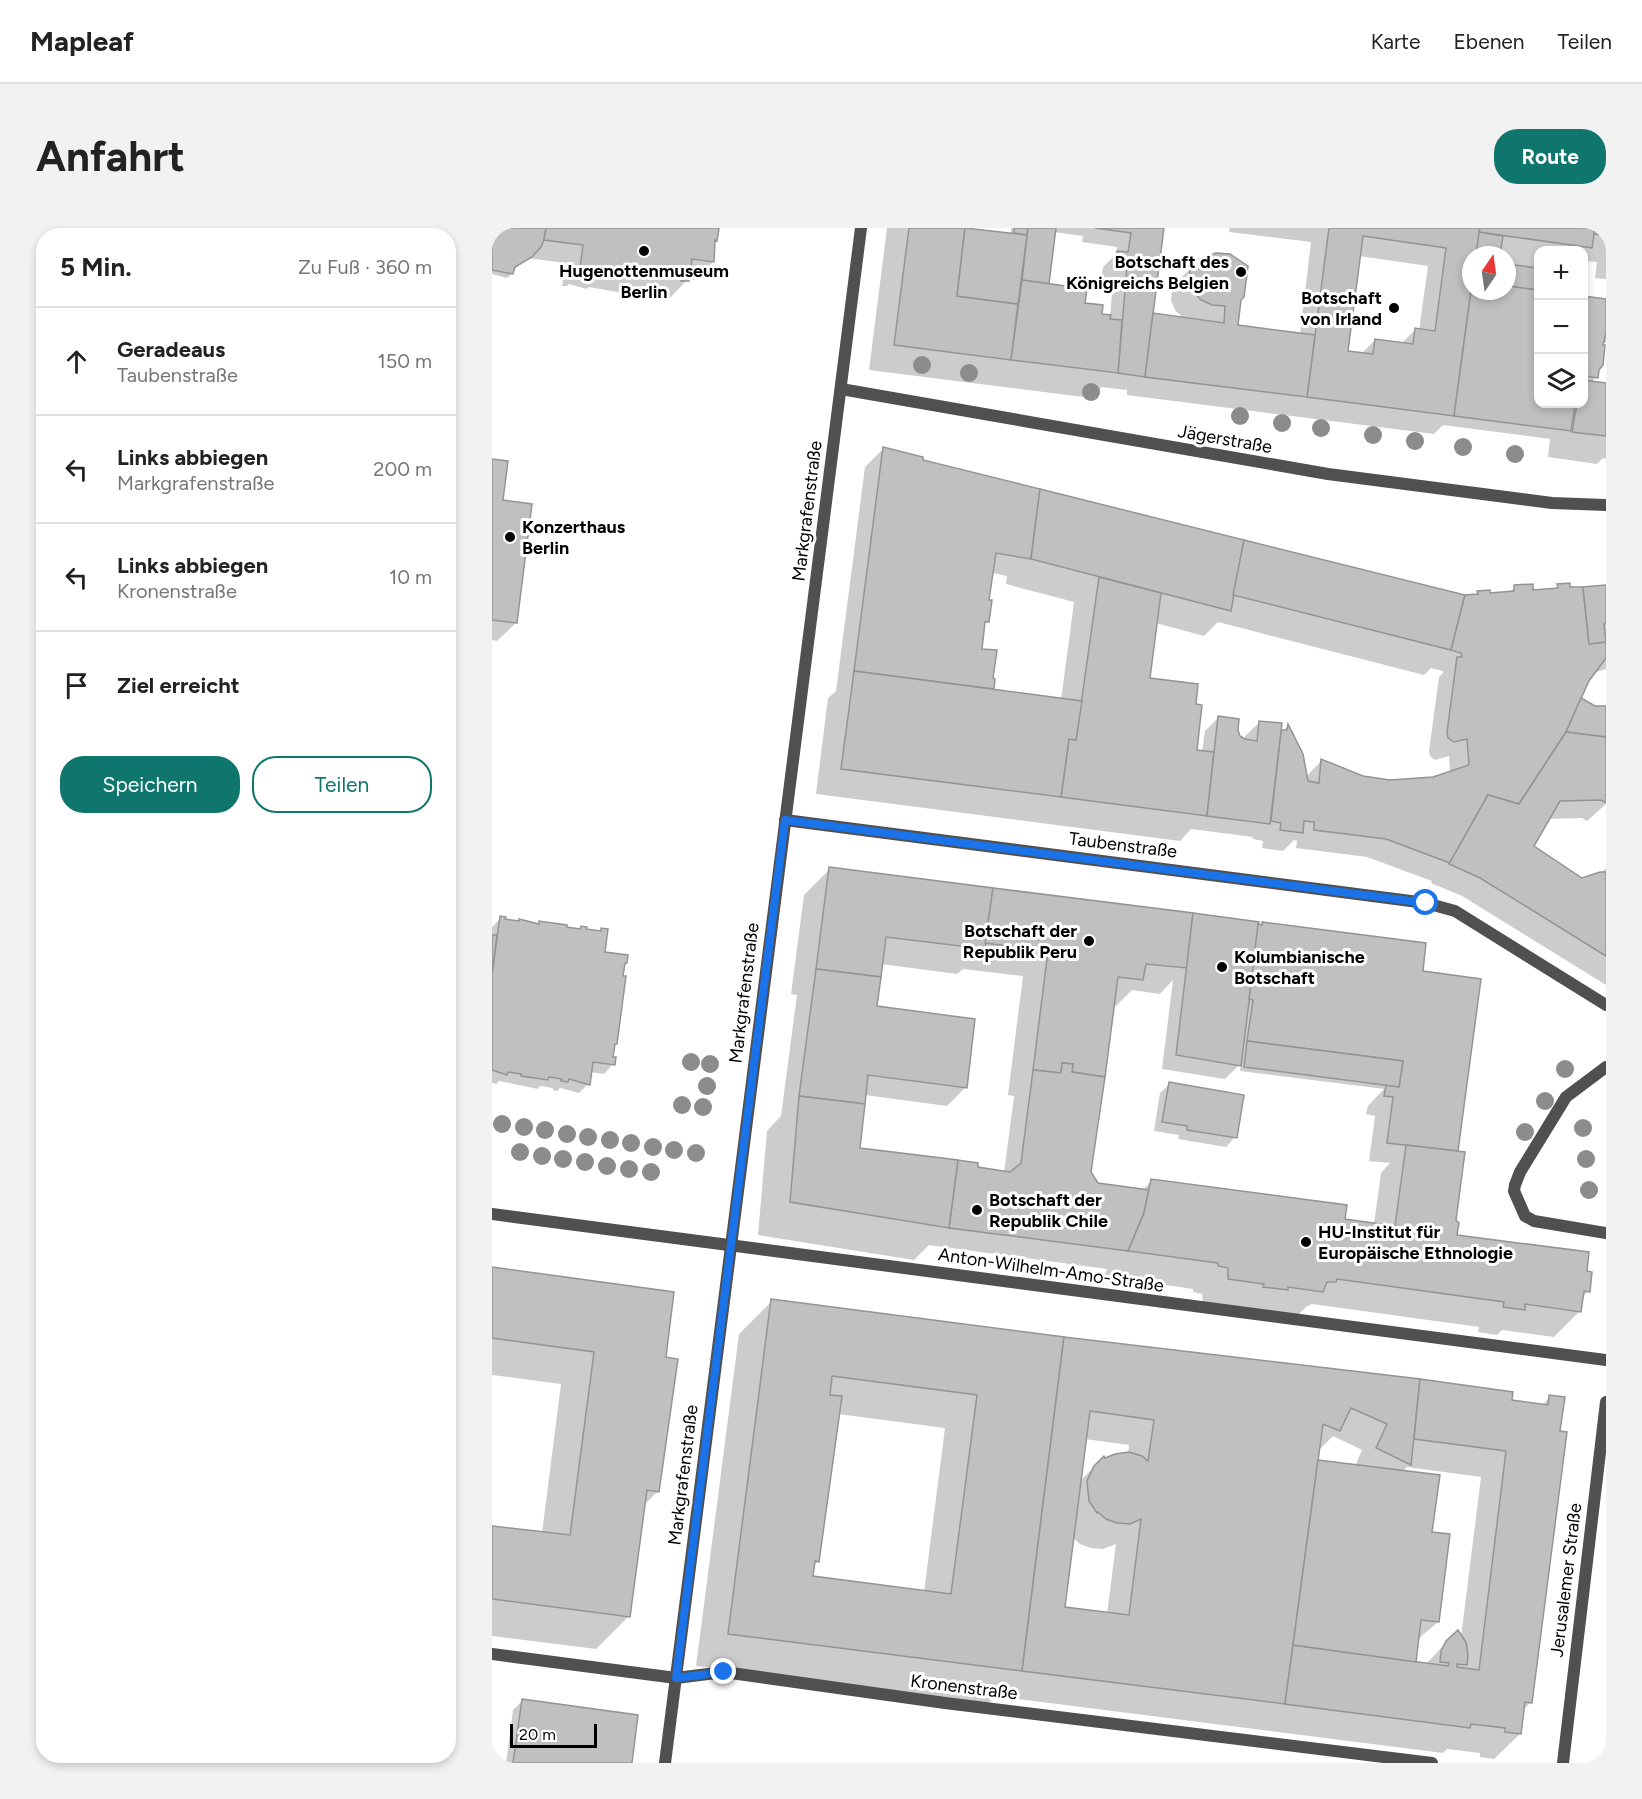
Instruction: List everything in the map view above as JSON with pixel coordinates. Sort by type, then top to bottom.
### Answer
[{"type":"street","name":"Markgrafenstraße","points":[[665,1763],[861,228]]},
{"type":"street","name":"Jägerstraße","points":[[840,389],[1328,474],[1552,503],[1606,505]]},
{"type":"street","name":"Taubenstraße","points":[[785,820],[1426,903],[1455,911],[1606,1005]]},
{"type":"street","points":[[1606,1067],[1566,1097],[1520,1172],[1514,1191],[1526,1216],[1534,1221],[1606,1233]]},
{"type":"street","name":"Anton-Wilhelm-Amo-Straße","points":[[492,1214],[1606,1360]]},
{"type":"street","name":"Jerusalemer Straße","points":[[1563,1763],[1606,1402]]},
{"type":"street","name":"Kronenstraße","points":[[492,1654],[676,1678],[724,1672],[945,1703],[1432,1763]]},
{"type":"building","points":[[492,228],[546,228],[541,247],[532,257],[515,267],[513,274],[492,270]]},
{"type":"building","points":[[546,228],[719,228],[717,241],[715,240],[714,262],[692,259],[689,281],[681,281],[682,278],[668,277],[668,279],[648,274],[648,276],[608,269],[607,271],[600,270],[601,268],[587,266],[587,268],[580,268],[583,245],[544,240]]},
{"type":"building","points":[[909,228],[965,228],[957,296],[1018,304],[1011,360],[894,345]]},
{"type":"building","points":[[965,228],[1027,235],[1018,304],[957,296]]},
{"type":"building","points":[[1014,228],[1028,228],[1027,235],[1014,233]]},
{"type":"building","points":[[1028,228],[1056,228],[1049,284],[1022,280]]},
{"type":"building","points":[[1095,228],[1164,228],[1145,377],[1118,373],[1127,267],[1114,266],[1117,251],[1128,252],[1131,233]]},
{"type":"building","points":[[1329,228],[1480,228],[1477,246],[1462,246],[1462,300],[1470,300],[1454,416],[1307,397]],"holes":[[[1363,236],[1446,248],[1435,331],[1415,328],[1413,344],[1375,339],[1373,354],[1348,351]]]},
{"type":"building","points":[[1480,228],[1595,228],[1592,248],[1479,232]]},
{"type":"building","points":[[1595,228],[1606,228],[1606,235],[1594,234]]},
{"type":"building","points":[[1479,232],[1503,236],[1501,246],[1477,246]]},
{"type":"building","points":[[1216,253],[1230,254],[1248,266],[1238,325],[1315,335],[1307,397],[1145,377],[1153,313],[1224,323],[1225,306],[1212,305],[1201,300],[1193,291],[1189,281],[1190,270],[1196,260]]},
{"type":"building","points":[[1516,265],[1534,267],[1534,289],[1516,287]]},
{"type":"building","points":[[1022,280],[1087,289],[1085,303],[1103,305],[1102,314],[1111,315],[1110,319],[1122,320],[1118,373],[1011,360]]},
{"type":"building","points":[[1516,287],[1534,289],[1534,408],[1574,408],[1571,431],[1454,416],[1470,300],[1516,300]]},
{"type":"building","points":[[1588,297],[1606,299],[1603,365],[1599,370],[1598,378],[1588,377]]},
{"type":"building","points":[[1588,381],[1606,383],[1606,436],[1572,432],[1576,408],[1588,408]]},
{"type":"building","points":[[883,447],[923,457],[923,460],[1040,489],[1031,559],[996,553],[989,600],[992,600],[989,622],[985,622],[982,649],[997,650],[993,678],[995,679],[994,689],[854,671]]},
{"type":"building","name":"Konzerthaus Berlin","points":[[492,459],[508,461],[503,500],[532,504],[517,623],[492,620]]},
{"type":"building","points":[[1040,489],[1244,540],[1231,611],[1031,559]]},
{"type":"building","points":[[1244,540],[1465,595],[1451,650],[1233,595]]},
{"type":"building","points":[[1099,577],[1161,593],[1150,678],[1198,684],[1196,704],[1202,705],[1197,750],[1214,752],[1207,816],[1061,797],[1069,739],[1076,740]]},
{"type":"building","points":[[1570,583],[1570,587],[1583,587],[1589,644],[1606,642],[1606,658],[1589,681],[1566,732],[1519,804],[1488,795],[1450,863],[1386,839],[1314,830],[1314,822],[1304,821],[1303,833],[1280,830],[1281,823],[1271,821],[1281,730],[1287,730],[1288,724],[1303,754],[1308,781],[1319,783],[1321,759],[1363,776],[1390,780],[1433,777],[1469,765],[1467,739],[1454,742],[1448,738],[1447,732],[1457,657],[1462,657],[1461,653],[1451,650],[1465,595],[1478,594],[1477,591],[1490,590],[1490,593],[1514,591],[1514,585],[1533,584],[1533,590],[1558,588],[1557,584]]},
{"type":"building","points":[[1606,585],[1606,624],[1604,624],[1606,642],[1589,644],[1583,587]]},
{"type":"building","points":[[854,671],[1082,701],[1076,740],[1069,739],[1061,797],[841,769]]},
{"type":"building","points":[[1581,698],[1595,706],[1606,706],[1606,737],[1566,732]]},
{"type":"building","points":[[1218,716],[1239,719],[1240,736],[1257,741],[1259,721],[1282,723],[1270,824],[1207,816]]},
{"type":"building","points":[[1566,732],[1606,737],[1606,803],[1601,800],[1560,801],[1534,846],[1582,878],[1606,872],[1606,956],[1480,878],[1449,864],[1488,795],[1519,804]]},
{"type":"building","points":[[829,867],[993,888],[985,949],[886,937],[881,977],[816,969]]},
{"type":"building","points":[[993,888],[1193,913],[1187,968],[1146,964],[1143,980],[1118,977],[1105,1077],[1072,1072],[1073,1064],[1062,1063],[1061,1073],[1033,1070],[1048,951],[985,943]]},
{"type":"building","points":[[1193,913],[1259,922],[1241,1066],[1176,1055]]},
{"type":"building","points":[[500,916],[506,917],[505,919],[519,921],[519,919],[539,924],[539,921],[580,929],[581,926],[601,931],[601,928],[608,929],[605,952],[628,955],[623,976],[626,976],[617,1044],[615,1044],[613,1057],[616,1057],[615,1065],[593,1062],[590,1085],[569,1079],[568,1082],[549,1077],[548,1080],[508,1072],[507,1075],[492,1070],[492,974]]},
{"type":"building","points":[[1262,922],[1426,943],[1423,971],[1481,979],[1458,1151],[1387,1143],[1393,1097],[1384,1096],[1386,1085],[1399,1087],[1403,1061],[1247,1041],[1253,1000],[1249,999],[1258,924],[1262,925]]},
{"type":"building","points":[[492,935],[497,935],[492,974]]},
{"type":"building","points":[[816,969],[881,977],[877,1006],[975,1019],[967,1088],[868,1075],[865,1104],[799,1096]]},
{"type":"building","points":[[1247,1041],[1403,1061],[1399,1087],[1244,1067]]},
{"type":"building","points":[[1062,1063],[1073,1064],[1072,1072],[1105,1077],[1091,1172],[1098,1183],[1149,1190],[1144,1213],[1128,1251],[949,1228],[958,1160],[978,1163],[978,1167],[1010,1172],[1021,1163],[1033,1070],[1061,1073]]},
{"type":"building","points":[[1169,1082],[1244,1095],[1237,1138],[1187,1130],[1187,1126],[1162,1122]]},
{"type":"building","points":[[799,1096],[865,1104],[860,1148],[958,1160],[949,1228],[790,1202]]},
{"type":"building","points":[[1406,1145],[1465,1152],[1456,1220],[1459,1223],[1457,1235],[1589,1252],[1587,1271],[1592,1272],[1590,1292],[1584,1291],[1581,1312],[1525,1304],[1525,1310],[1503,1307],[1504,1302],[1337,1279],[1336,1282],[1327,1282],[1323,1292],[1288,1287],[1288,1290],[1263,1287],[1264,1284],[1228,1279],[1228,1268],[1218,1266],[1218,1263],[1128,1251],[1144,1213],[1151,1179],[1347,1205],[1345,1219],[1395,1226]]},
{"type":"building","points":[[492,1267],[674,1292],[666,1357],[678,1359],[659,1492],[647,1490],[630,1617],[492,1599],[492,1526],[570,1535],[594,1352],[492,1338]]},
{"type":"building","points":[[771,1299],[1064,1337],[1022,1671],[728,1634]],"holes":[[[832,1376],[977,1395],[951,1594],[813,1576],[815,1561],[819,1562],[842,1396],[830,1395]]]},
{"type":"building","points":[[1064,1337],[1420,1379],[1411,1465],[1376,1448],[1387,1424],[1351,1408],[1340,1431],[1323,1424],[1285,1704],[1022,1671]],"holes":[[[1090,1411],[1154,1420],[1148,1461],[1142,1456],[1129,1452],[1105,1458],[1104,1456],[1094,1466],[1087,1481],[1089,1501],[1097,1513],[1117,1523],[1130,1524],[1141,1519],[1129,1615],[1065,1607]]]},
{"type":"building","points":[[1420,1379],[1513,1392],[1512,1400],[1548,1405],[1549,1395],[1565,1397],[1560,1431],[1567,1432],[1532,1703],[1525,1702],[1521,1734],[1505,1732],[1505,1728],[1471,1724],[1470,1728],[1285,1704],[1293,1645],[1448,1666],[1449,1663],[1440,1662],[1441,1651],[1446,1641],[1458,1630],[1466,1642],[1468,1655],[1467,1665],[1457,1664],[1457,1667],[1479,1670],[1506,1451],[1414,1439]]},
{"type":"building","points":[[1318,1460],[1440,1475],[1432,1532],[1450,1534],[1439,1622],[1421,1620],[1416,1662],[1293,1645]]},
{"type":"building","points":[[522,1699],[638,1715],[632,1763],[513,1763]]},
{"type":"place","name":"Hugenottenmuseum Berlin","points":[[644,251]]},
{"type":"place","name":"Botschaft des Königreichs Belgien","points":[[1241,272]]},
{"type":"place","name":"Botschaft von Irland","points":[[1394,308]]},
{"type":"place","name":"Konzerthaus Berlin","points":[[510,537]]},
{"type":"place","name":"Botschaft der Republik Peru","points":[[1089,941]]},
{"type":"place","name":"Kolumbianische Botschaft","points":[[1222,967]]},
{"type":"place","name":"Botschaft der Republik Chile","points":[[977,1210]]},
{"type":"place","name":"HU-Institut für Europäische Ethnologie","points":[[1306,1242]]},
{"type":"route","points":[[724,1672],[676,1678],[785,820],[1426,903]]}]
